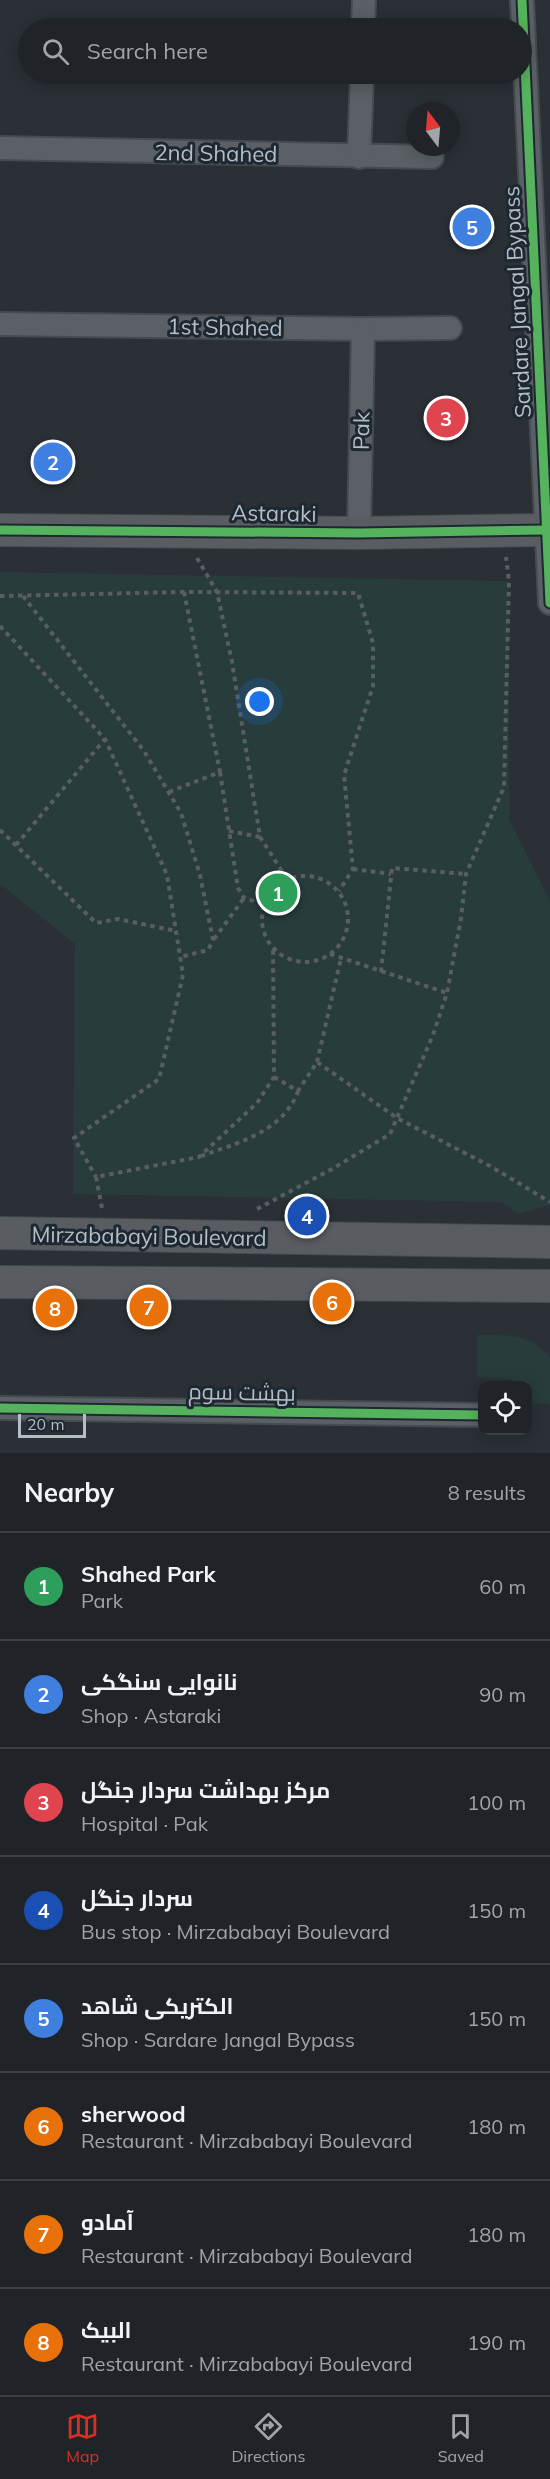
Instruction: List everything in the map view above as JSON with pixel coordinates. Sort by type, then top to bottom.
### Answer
[{"type":"main road","name":"Astaraki","points":[[0,530],[359,533],[547,530]]},
{"type":"main road","name":"Mirzababayi Boulevard","points":[[0,1233],[550,1242]]},
{"type":"main road","name":"Mirzababayi Boulevard","points":[[0,1282],[550,1286]]},
{"type":"street","points":[[363,18],[364,0]]},
{"type":"street","name":"Sardare Jangal Bypass","points":[[522,0],[523,18]]},
{"type":"street","points":[[359,157],[362,84]]},
{"type":"street","name":"Sardare Jangal Bypass","points":[[526,84],[550,603]]},
{"type":"street","name":"2nd Shahed","points":[[0,148],[432,157]]},
{"type":"street","name":"1st Shahed","points":[[0,324],[450,328]]},
{"type":"street","name":"Pak","points":[[359,533],[363,329]]},
{"type":"street","name":"بهشت سوم","points":[[0,1408],[478,1415]]},
{"type":"path","points":[[182,531],[217,592],[232,662],[260,837],[287,879]]},
{"type":"path","points":[[248,1214],[332,1169],[390,1134],[433,1035],[447,993],[461,918],[466,874],[504,787],[509,581],[502,531]]},
{"type":"path","points":[[184,592],[220,772],[238,888],[244,898],[265,904]]},
{"type":"path","points":[[0,596],[184,592],[358,593],[373,643],[373,686],[344,775],[353,869],[339,891]]},
{"type":"path","points":[[22,595],[144,751],[182,813],[200,875],[213,940]]},
{"type":"path","points":[[0,626],[105,739],[167,875],[183,975],[159,1079],[74,1138],[96,1177],[108,1235]]},
{"type":"path","points":[[16,845],[105,739]]},
{"type":"path","points":[[169,792],[220,772]]},
{"type":"path","points":[[0,830],[96,923],[118,919],[176,932]]},
{"type":"path","points":[[229,831],[260,837]]},
{"type":"path","points":[[381,972],[392,868],[466,874]]},
{"type":"path","points":[[353,869],[391,874]]},
{"type":"path","points":[[301,875],[315,876],[329,882],[339,891],[346,904],[349,918],[347,932],[340,945],[330,954],[307,962],[283,956],[273,948],[262,924],[265,904],[276,887],[287,879],[301,875]]},
{"type":"path","points":[[180,957],[208,950],[244,898]]},
{"type":"path","points":[[199,1156],[257,1103],[274,1077],[273,948]]},
{"type":"path","points":[[330,954],[447,993]]},
{"type":"path","points":[[96,1177],[199,1156],[239,1143],[278,1123],[293,1106],[298,1091],[317,1062],[341,958]]},
{"type":"path","points":[[317,1062],[397,1118],[490,1166],[550,1202]]},
{"type":"path","points":[[274,1077],[298,1091]]},
{"type":"green space","points":[[0,572],[509,581],[509,819],[550,901],[550,1205],[519,1214],[501,1202],[73,1194],[75,944],[0,884]]},
{"type":"green space","points":[[477,1335],[525,1339],[534,1343],[550,1357],[550,1404],[532,1403],[532,1381],[477,1377]]},
{"type":"cycle path","points":[[522,0],[523,18]]},
{"type":"cycle path","points":[[526,84],[550,603]]},
{"type":"cycle path","points":[[0,530],[359,533],[547,530]]},
{"type":"cycle path","points":[[0,1408],[478,1415]]},
{"type":"place","name":"الکتریکی شاهد","points":[[472,227]]},
{"type":"place","name":"مرکز بهداشت سردار جنگل","points":[[446,418]]},
{"type":"place","name":"نانوایی سنگکی","points":[[53,462]]},
{"type":"place","name":"Shahed Park","points":[[278,893]]},
{"type":"place","name":"سردار جنگل","points":[[307,1216]]},
{"type":"place","name":"sherwood","points":[[332,1302]]},
{"type":"place","name":"آمادو","points":[[149,1307]]},
{"type":"place","name":"البیک","points":[[55,1308]]}]
